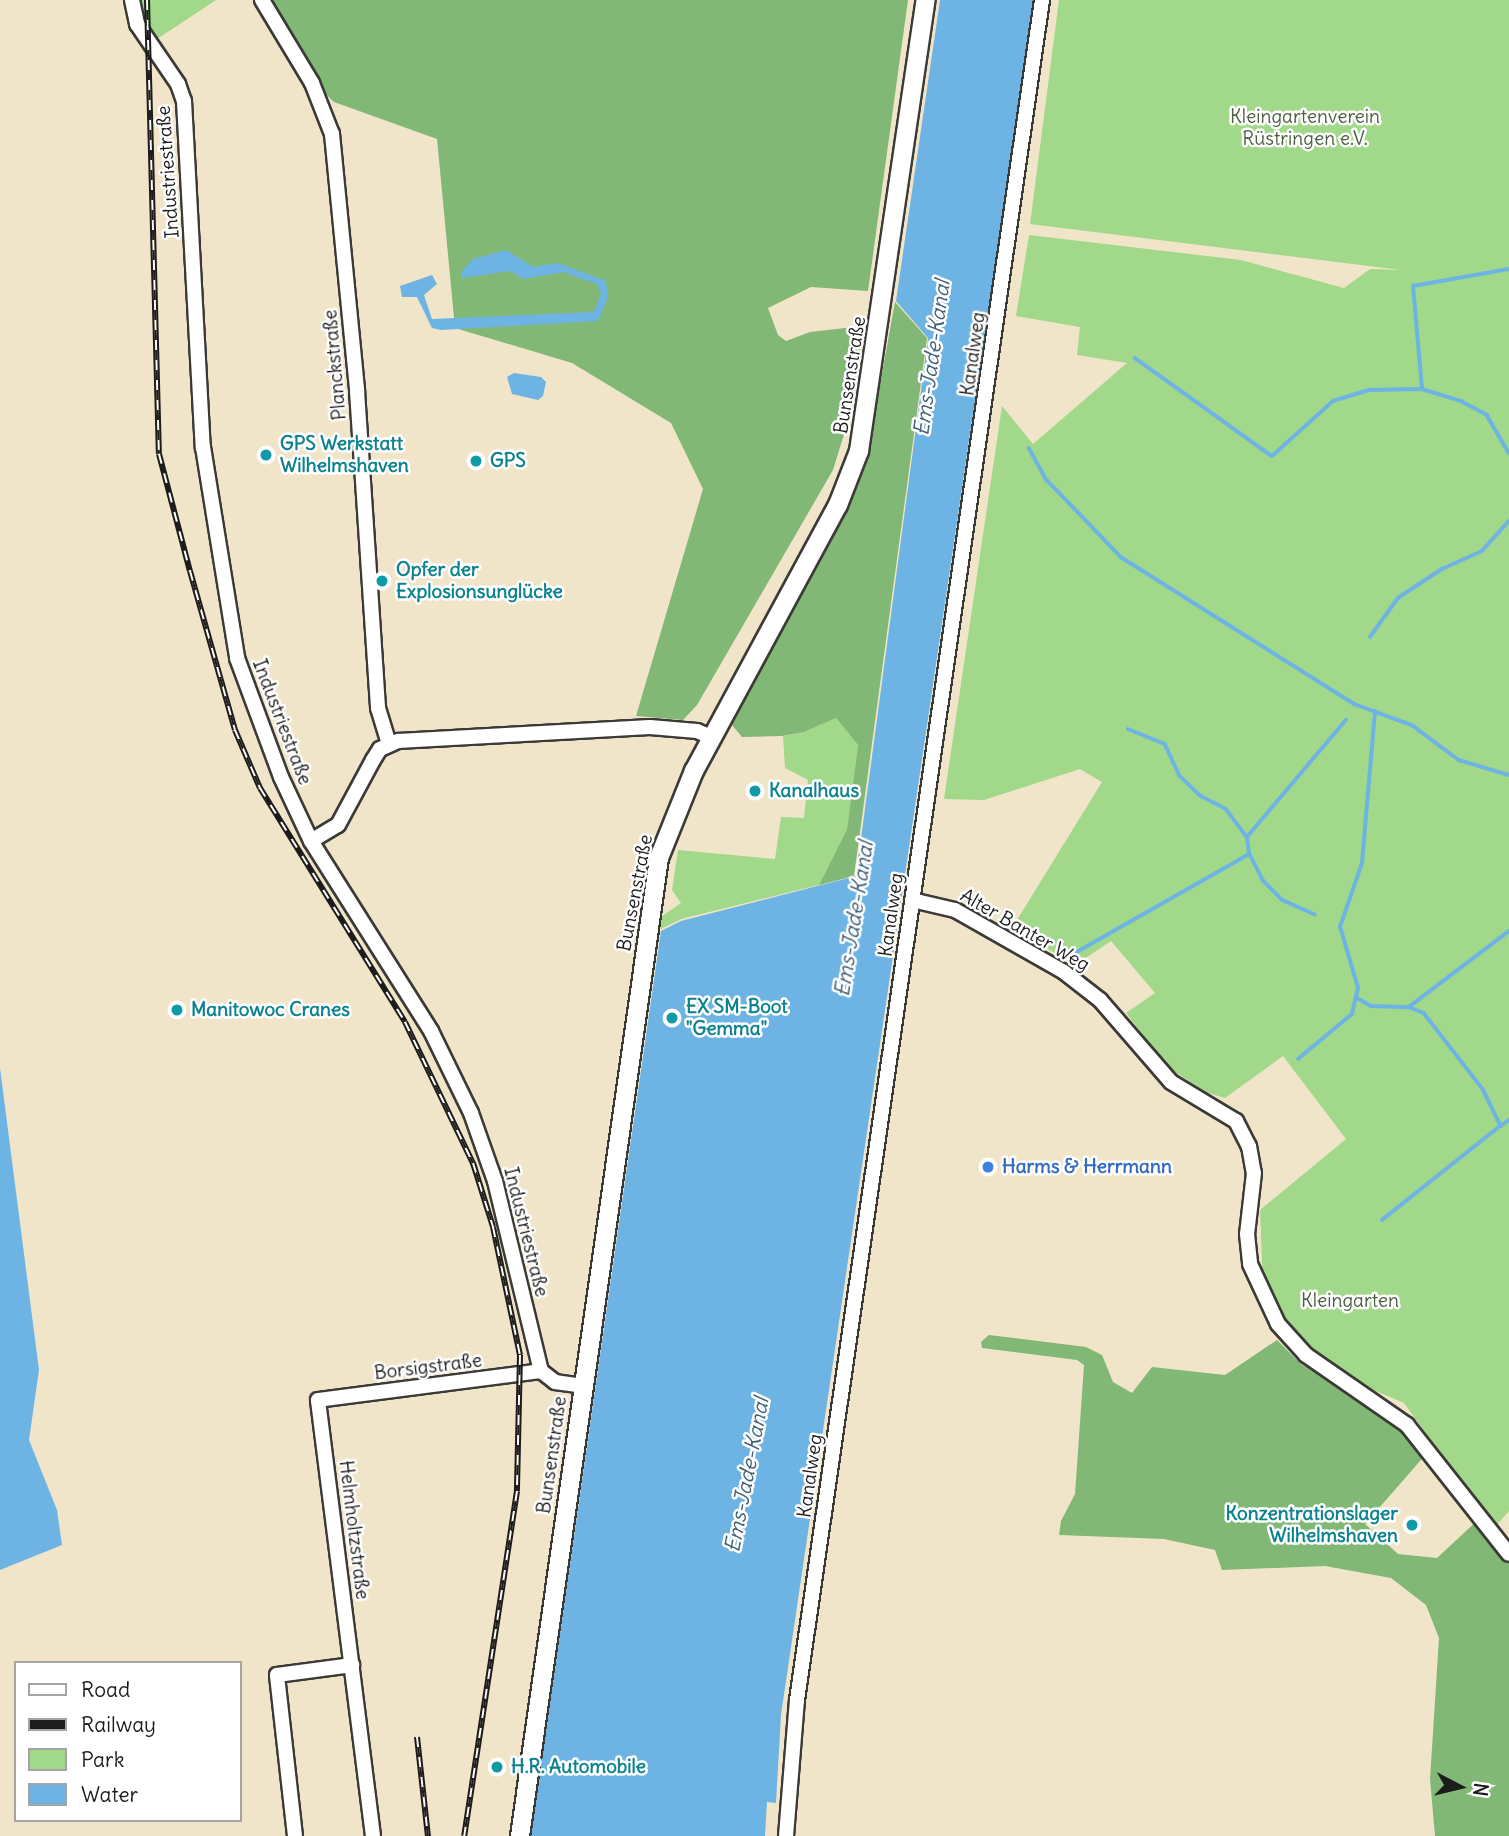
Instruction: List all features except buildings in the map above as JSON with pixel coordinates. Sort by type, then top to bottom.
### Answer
[{"type":"street","name":"Industriestraße","points":[[132,0],[137,24],[178,85],[184,101],[203,447],[237,658],[281,777],[311,841],[431,1031],[471,1113],[499,1194],[541,1371]]},
{"type":"street","name":"Planckstraße","points":[[262,0],[312,83],[334,148],[357,391],[378,708],[389,743]]},
{"type":"street","name":"Bunsenstraße","points":[[520,1836],[657,868],[671,820],[711,737],[825,529],[859,451],[926,0]]},
{"type":"street","name":"Kanalweg","points":[[786,1836],[797,1700],[1042,0]]},
{"type":"street","points":[[311,841],[338,825],[373,760],[389,743],[650,727],[697,731],[711,737]]},
{"type":"street","name":"Alter Banter Weg","points":[[912,900],[955,910],[1064,972],[1100,1000],[1171,1082],[1236,1121],[1244,1132],[1253,1165],[1247,1234],[1250,1264],[1278,1324],[1306,1355],[1407,1425],[1509,1554]]},
{"type":"street","points":[[541,1371],[555,1382],[583,1386]]},
{"type":"street","name":"Borsigstraße","points":[[318,1400],[541,1371]]},
{"type":"street","name":"Helmholtzstraße","points":[[318,1400],[373,1836]]},
{"type":"street","points":[[295,1836],[277,1675],[352,1665]]},
{"type":"green space","points":[[139,0],[216,0],[151,43],[139,16]]},
{"type":"green space","points":[[263,0],[908,0],[868,291],[811,287],[768,308],[778,335],[786,341],[810,332],[854,327],[861,341],[850,415],[833,470],[697,705],[683,720],[636,716],[703,489],[671,423],[572,363],[455,328],[437,139],[334,102],[310,79]]},
{"type":"green space","points":[[1059,0],[1509,0],[1509,1511],[1494,1528],[1404,1403],[1357,1383],[1310,1354],[1281,1324],[1263,1287],[1260,1210],[1346,1139],[1283,1056],[1225,1098],[1205,1092],[1168,1067],[1126,1013],[1155,993],[1111,941],[1075,965],[1012,928],[1102,782],[1080,769],[984,800],[944,799],[1002,406],[1033,444],[1127,363],[1077,355],[1080,327],[1016,316],[1029,235],[1241,260],[1344,288],[1370,269],[1401,270],[1030,224]]},
{"type":"green space","points":[[895,302],[927,338],[854,876],[819,885],[847,829],[858,745],[836,718],[804,732],[782,736],[742,737],[732,725],[843,515],[867,456]]},
{"type":"green space","points":[[836,718],[858,745],[847,829],[819,885],[681,919],[661,929],[658,919],[681,903],[672,890],[678,850],[775,859],[781,817],[804,818],[808,780],[785,768],[783,736],[804,732]]},
{"type":"green space","points":[[989,1335],[1086,1347],[1102,1355],[1113,1382],[1132,1393],[1152,1367],[1225,1375],[1277,1340],[1301,1364],[1365,1401],[1414,1439],[1427,1453],[1365,1524],[1398,1554],[1437,1558],[1480,1518],[1509,1558],[1509,1836],[1435,1836],[1430,1779],[1439,1638],[1426,1605],[1391,1578],[1325,1566],[1222,1570],[1215,1550],[1164,1539],[1059,1535],[1061,1521],[1075,1494],[1084,1365],[1077,1360],[982,1348],[981,1342]]},
{"type":"water","name":"Ems-Jade-Kanal","points":[[940,0],[1034,0],[781,1715],[776,1803],[767,1802],[765,1836],[531,1836],[661,931],[681,921],[856,876],[928,338],[896,301]]},
{"type":"water","points":[[506,250],[533,267],[558,263],[606,281],[608,297],[598,321],[441,330],[432,328],[417,297],[402,297],[400,286],[432,275],[437,284],[424,295],[432,319],[594,312],[601,293],[597,284],[563,272],[524,279],[510,271],[462,278],[461,272],[473,259]]},
{"type":"water","points":[[514,373],[541,377],[546,382],[543,396],[538,400],[512,394],[507,377]]},
{"type":"water","points":[[0,1068],[39,1370],[29,1440],[57,1510],[62,1545],[0,1570]]},
{"type":"waterway","points":[[1135,358],[1272,456],[1333,401],[1369,390],[1422,389],[1413,286],[1509,269]]},
{"type":"waterway","points":[[1422,389],[1461,401],[1487,415],[1509,453]]},
{"type":"waterway","points":[[1029,448],[1047,480],[1121,557],[1354,704],[1412,725],[1459,760],[1509,775]]},
{"type":"waterway","points":[[1370,637],[1398,598],[1442,569],[1482,551],[1509,521]]},
{"type":"waterway","points":[[1298,1059],[1352,1014],[1358,988],[1340,927],[1362,863],[1375,712]]},
{"type":"waterway","points":[[1315,915],[1283,901],[1263,881],[1249,854],[1247,837],[1346,720]]},
{"type":"waterway","points":[[1128,729],[1165,744],[1180,776],[1201,796],[1226,809],[1246,836]]},
{"type":"waterway","points":[[1068,957],[1249,854]]},
{"type":"waterway","points":[[1409,1007],[1509,931]]},
{"type":"waterway","points":[[1356,997],[1371,1006],[1409,1007],[1424,1013],[1483,1089],[1501,1126],[1383,1220]]},
{"type":"waterway","points":[[1501,1126],[1509,1120]]},
{"type":"railway","points":[[147,0],[159,454],[190,571],[235,730],[260,788],[405,1022],[473,1163],[493,1227],[520,1355],[517,1491],[464,1836]]},
{"type":"railway","points":[[417,1737],[428,1836]]},
{"type":"place","name":"GPS Werkstatt Wilhelmshaven","points":[[266,455]]},
{"type":"place","name":"GPS","points":[[476,461]]},
{"type":"place","name":"Opfer der Explosionsunglücke","points":[[382,581]]},
{"type":"place","name":"Kanalhaus","points":[[755,791]]},
{"type":"place","name":"Manitowoc Cranes","points":[[177,1010]]},
{"type":"place","name":"EX SM-Boot \"Gemma\"","points":[[672,1018]]},
{"type":"place","name":"Harms & Herrmann","points":[[988,1167]]},
{"type":"place","name":"Konzentrationslager Wilhelmshaven","points":[[1412,1525]]},
{"type":"place","name":"H.R. Automobile","points":[[497,1767]]},
{"type":"park label","name":"Kleingartenverein Rüstringen e.V.","points":[[1305,128]]},
{"type":"park label","name":"Kleingarten","points":[[1350,1301]]}]
